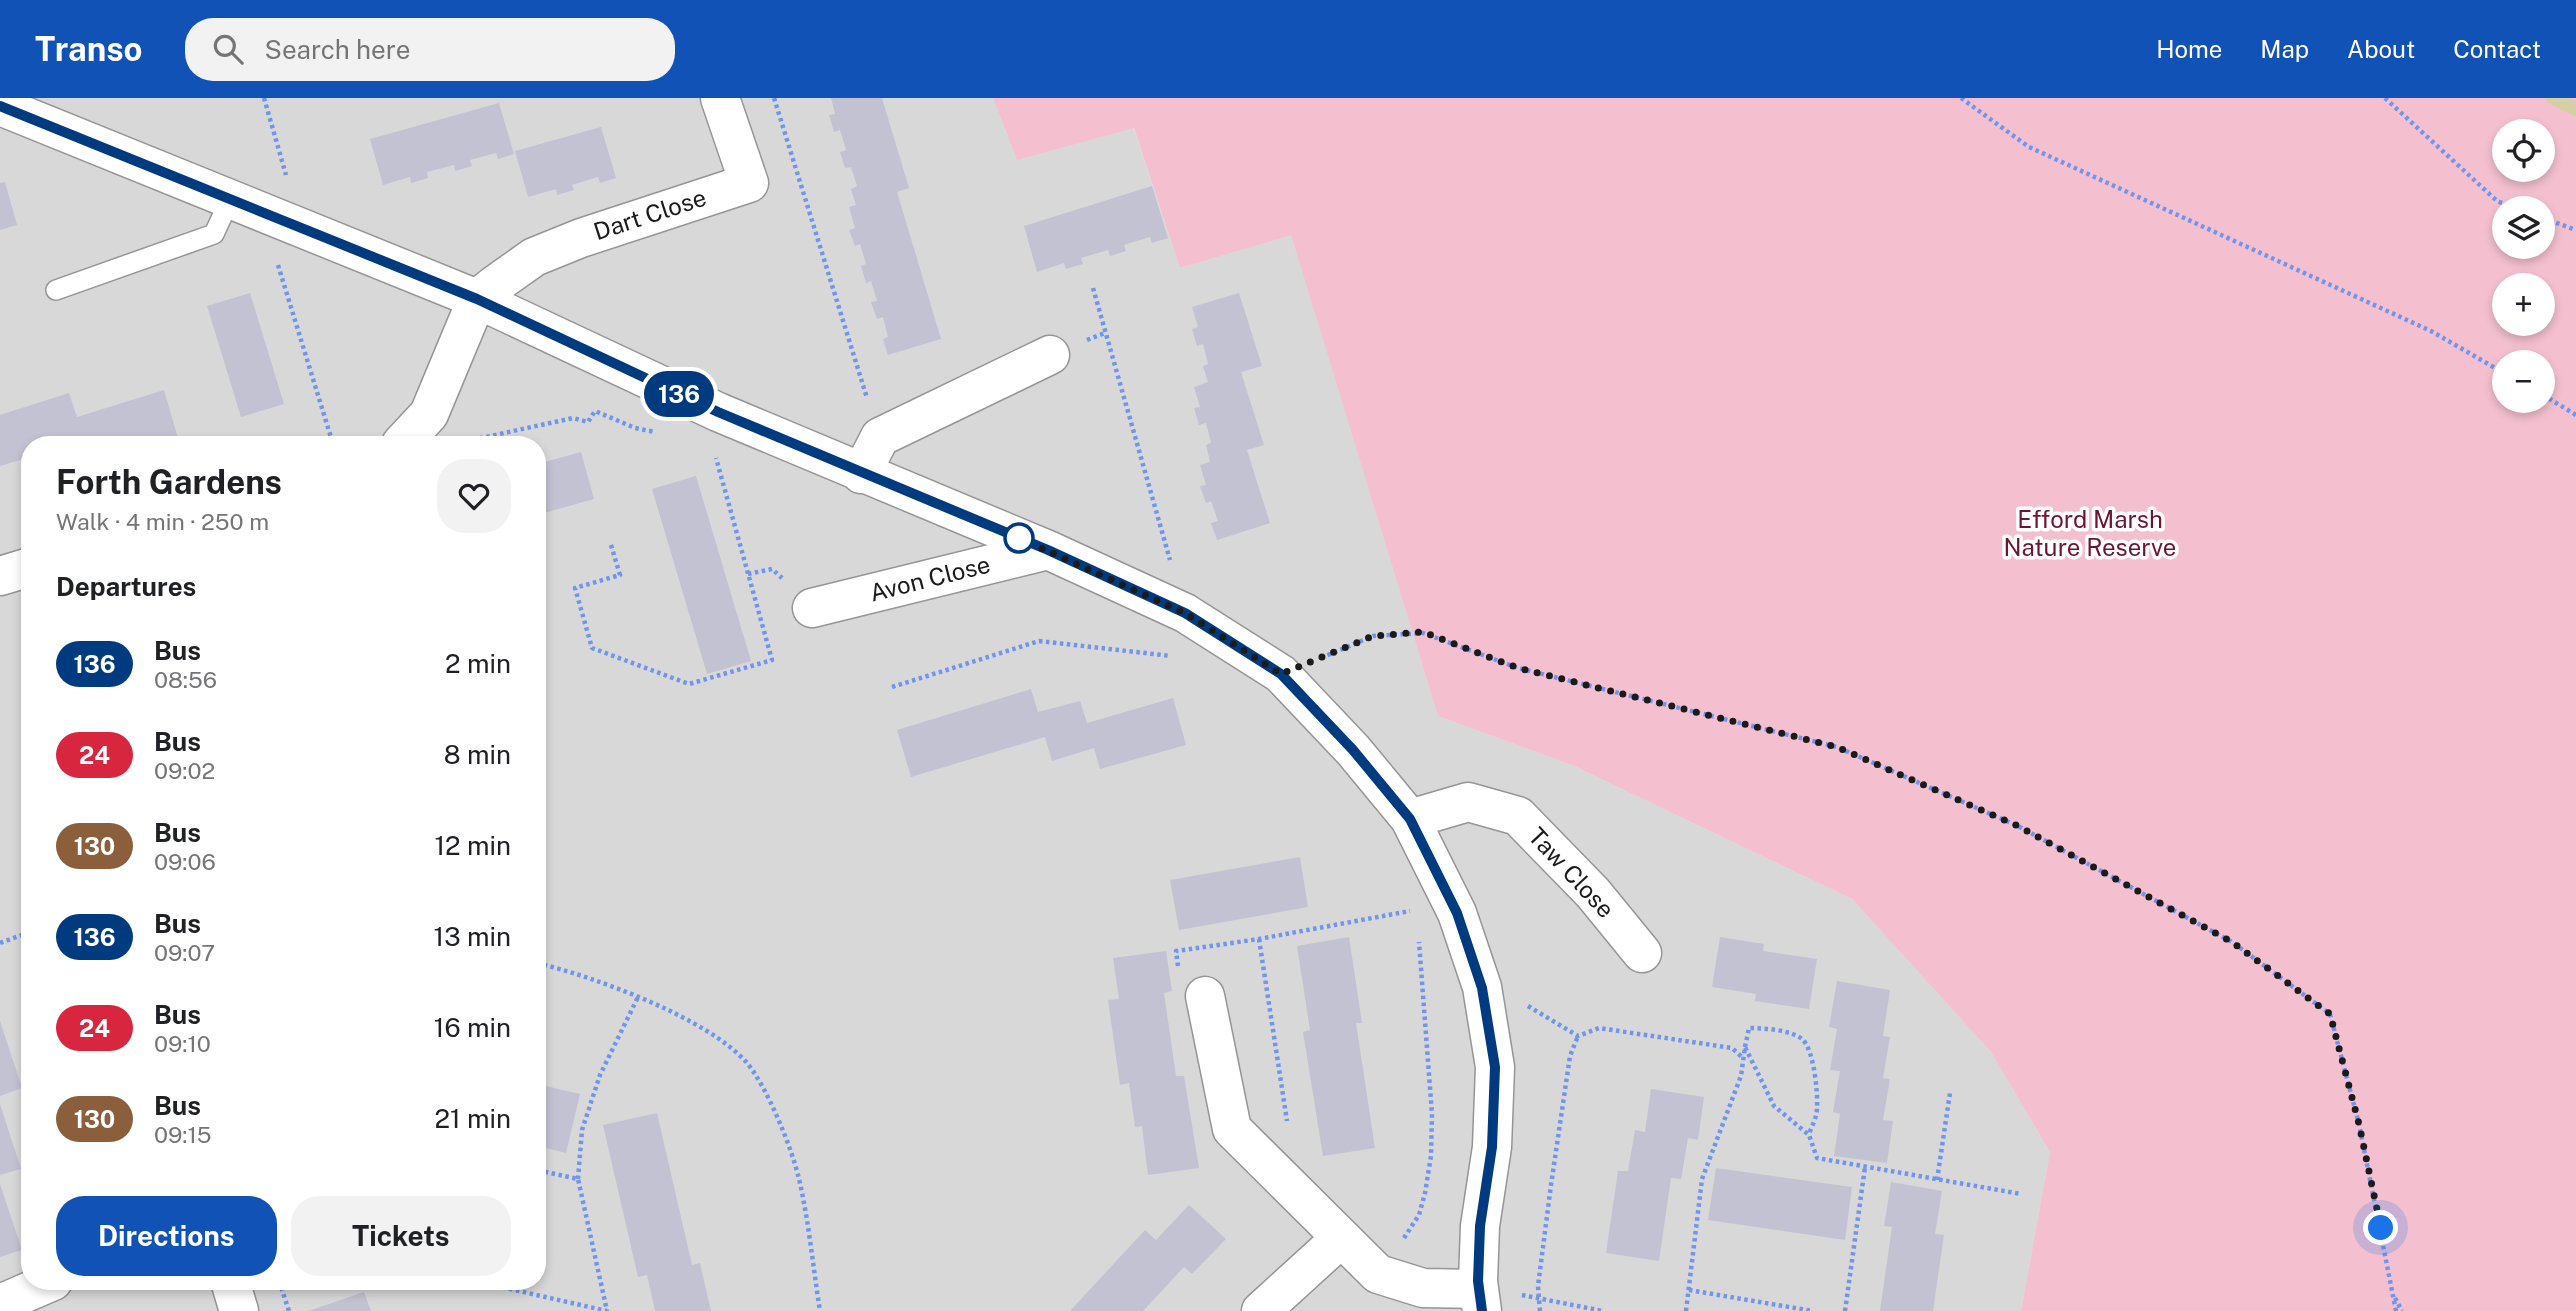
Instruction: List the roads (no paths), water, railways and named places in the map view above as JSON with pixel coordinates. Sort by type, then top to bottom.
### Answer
[{"type":"street","name":"Dart Close","points":[[477,299],[534,257],[581,238],[750,183],[720,98]]},
{"type":"street","points":[[0,106],[477,299],[718,412],[1048,550],[1185,613],[1281,674],[1353,750],[1410,819],[1434,906],[1474,964],[1482,988],[1495,1067],[1492,1147],[1480,1226],[1481,1300],[1423,1288],[1378,1274],[1232,1129],[1205,996]]},
{"type":"street","points":[[408,436],[429,414],[477,299]]},
{"type":"street","points":[[861,474],[880,438],[1050,355]]},
{"type":"street","name":"Avon Close","points":[[812,608],[1048,550]]},
{"type":"street","points":[[0,576],[21,570]]},
{"type":"street","name":"Taw Close","points":[[1410,819],[1468,802],[1518,816],[1592,892],[1642,953]]},
{"type":"street","points":[[1261,1311],[1340,1238]]},
{"type":"street","points":[[0,1304],[32,1290]]},
{"type":"street","points":[[233,1290],[239,1311]]},
{"type":"lane","points":[[56,290],[214,233],[246,205]]},
{"type":"waterway","points":[[2553,98],[2576,109]]},
{"type":"park label","name":"Efford Marsh Nature Reserve","points":[[2090,534]]}]
